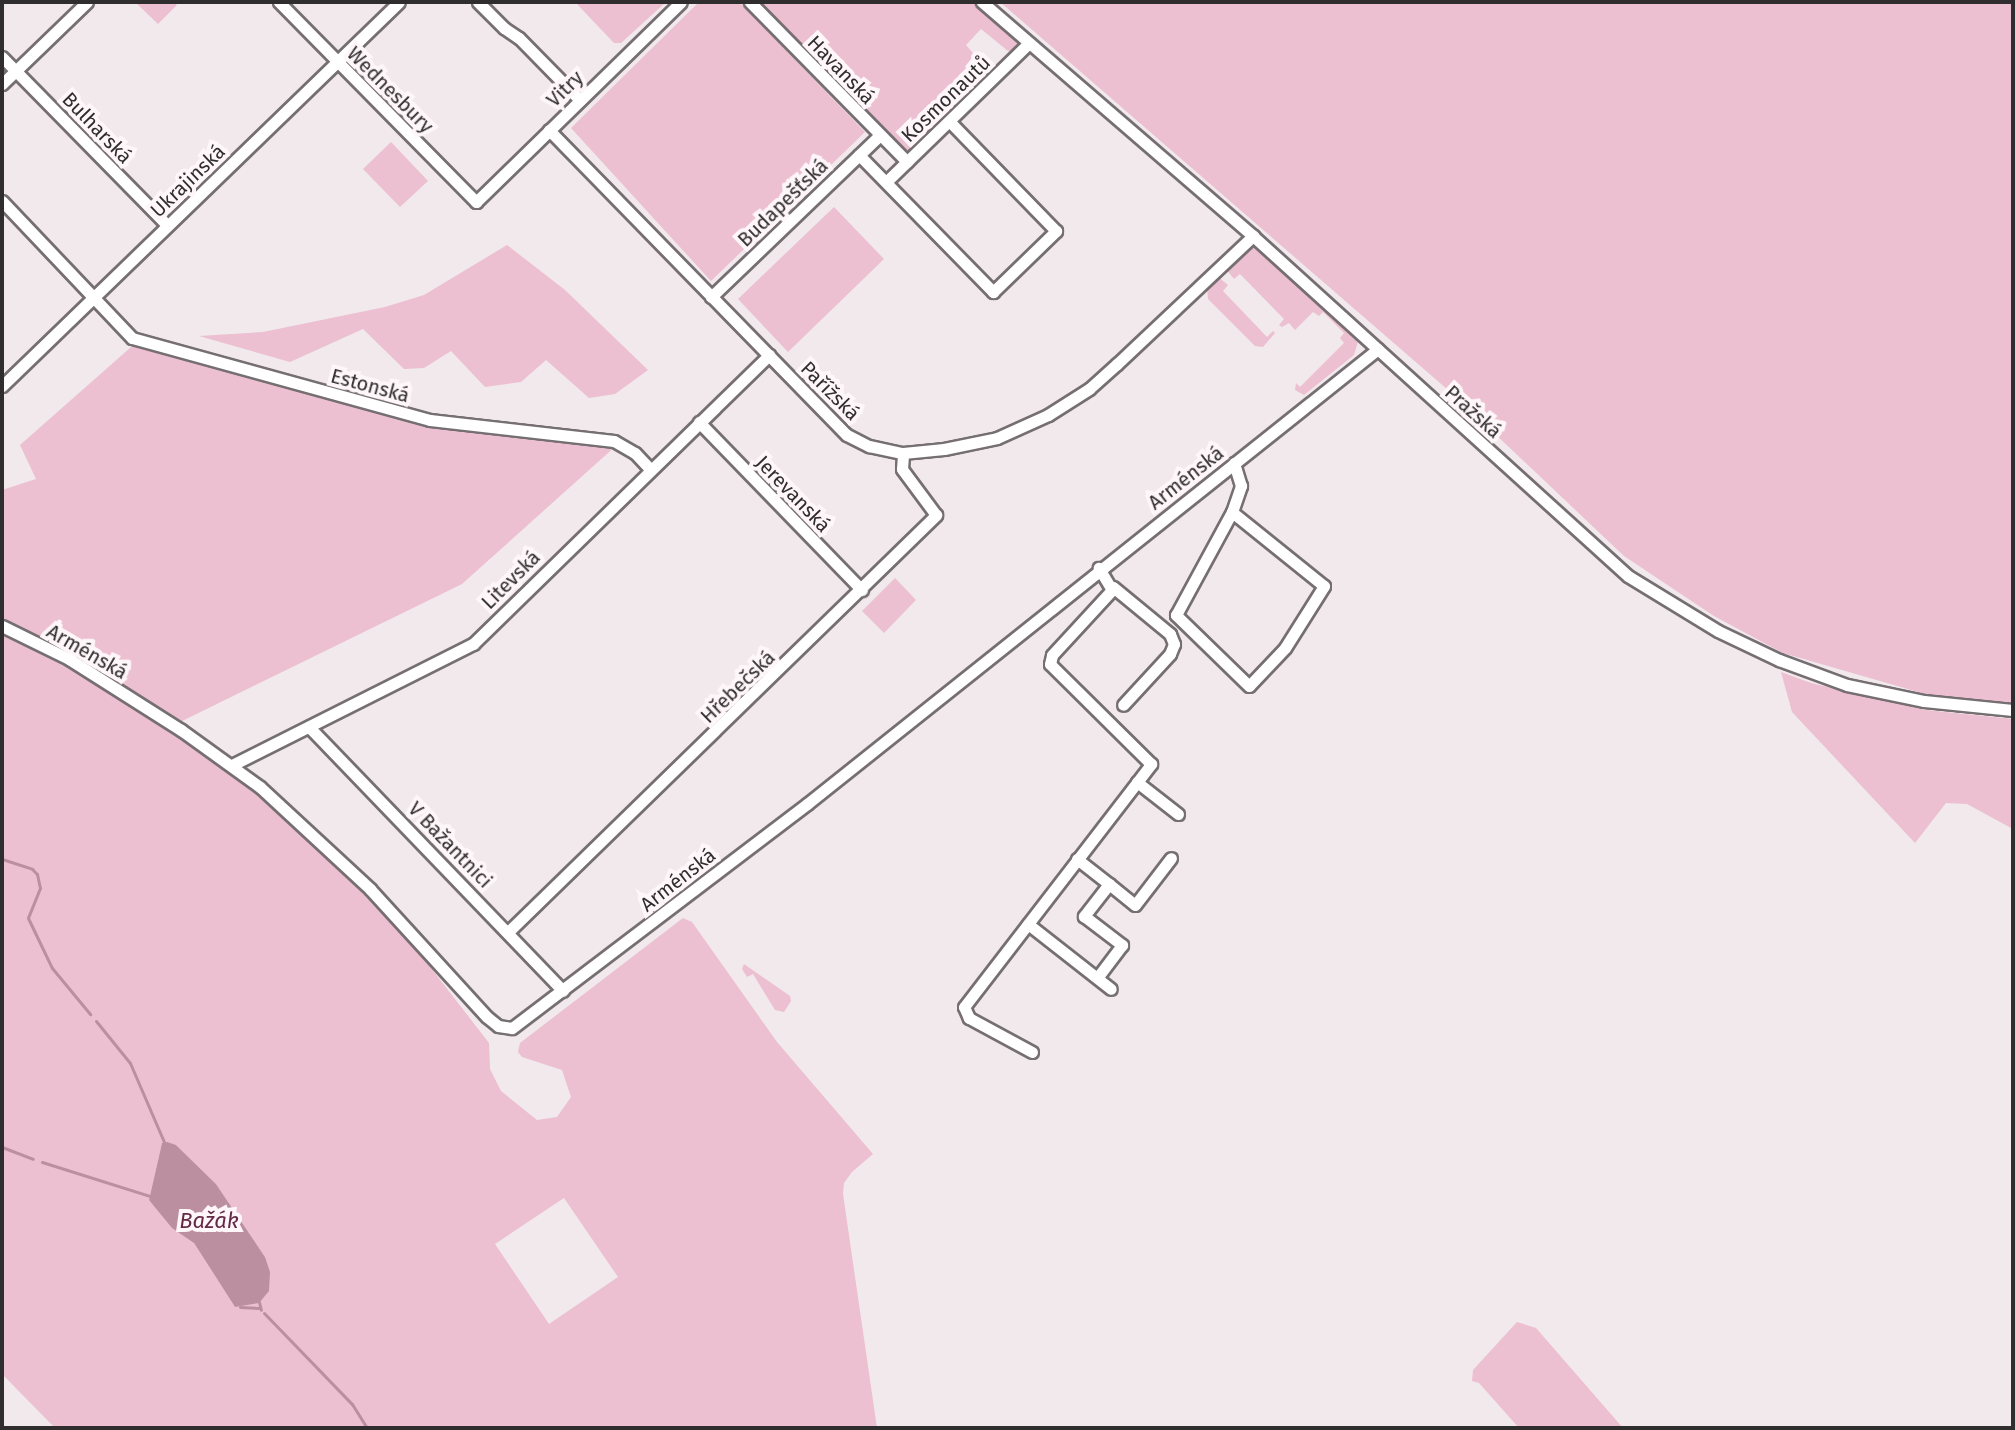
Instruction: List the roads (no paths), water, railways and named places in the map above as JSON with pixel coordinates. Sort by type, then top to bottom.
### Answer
[{"type":"street","points":[[2,84],[87,2]]},
{"type":"street","name":"Wednesbury","points":[[279,2],[476,202]]},
{"type":"street","name":"Ukrajinská","points":[[5,379],[95,297],[399,2]]},
{"type":"street","points":[[478,2],[519,38],[580,100]]},
{"type":"street","name":"Vitry","points":[[476,202],[681,2]]},
{"type":"street","name":"Havanská","points":[[750,2],[907,162]]},
{"type":"street","name":"Pražská","points":[[982,2],[1242,226],[1628,576],[1718,631],[1779,660],[1847,685],[1924,701],[2013,710]]},
{"type":"street","name":"Kosmonautů","points":[[887,181],[1029,43]]},
{"type":"street","name":"Bulharská","points":[[2,57],[167,225]]},
{"type":"street","points":[[859,155],[993,292],[1056,231],[950,122]]},
{"type":"street","name":"Pařížská","points":[[549,130],[847,435],[869,446],[903,453],[944,449],[997,438],[1048,415],[1089,389],[1253,236]]},
{"type":"street","name":"Budapešťská","points":[[711,297],[879,136]]},
{"type":"street","name":"Estonská","points":[[2,201],[132,338],[430,420],[614,441],[635,453],[650,469]]},
{"type":"street","name":"Arménská","points":[[2,626],[8,633],[69,659],[232,765],[310,830],[498,1026],[518,1026],[816,797],[1099,568],[1378,349]]},
{"type":"street","name":"Litevská","points":[[232,765],[473,644],[769,355]]},
{"type":"street","name":"Jerevanská","points":[[699,422],[862,590]]},
{"type":"street","name":"Hřebečská","points":[[508,932],[936,515],[902,469],[903,453]]},
{"type":"street","points":[[1232,512],[1324,586],[1285,648],[1249,686],[1176,615],[1232,512],[1241,486],[1234,463]]},
{"type":"street","points":[[1099,568],[1113,587],[1170,634],[1174,644],[1170,654],[1123,705]]},
{"type":"street","points":[[1032,1052],[969,1018],[964,1007],[1151,764],[1050,664],[1052,655],[1113,587]]},
{"type":"street","name":"V Bažantnici","points":[[309,727],[563,991]]},
{"type":"street","points":[[1137,782],[1178,814]]},
{"type":"street","points":[[1077,859],[1135,905],[1171,858]]},
{"type":"street","points":[[1097,978],[1122,945],[1084,916],[1109,884]]},
{"type":"street","points":[[1028,924],[1111,989]]},
{"type":"water","name":"Bažák","points":[[162,1143],[176,1145],[216,1184],[265,1257],[270,1272],[269,1291],[259,1303],[235,1307],[194,1243],[172,1228],[149,1200]]},
{"type":"waterway","points":[[2,859],[32,869],[37,874],[40,888],[28,918],[52,968],[90,1014]]},
{"type":"waterway","points":[[96,1021],[130,1063],[164,1142]]},
{"type":"waterway","points":[[2,1147],[33,1159]]},
{"type":"waterway","points":[[42,1162],[153,1197]]},
{"type":"waterway","points":[[259,1302],[261,1310]]},
{"type":"waterway","points":[[240,1307],[259,1308]]},
{"type":"waterway","points":[[264,1313],[352,1404],[367,1428]]}]
